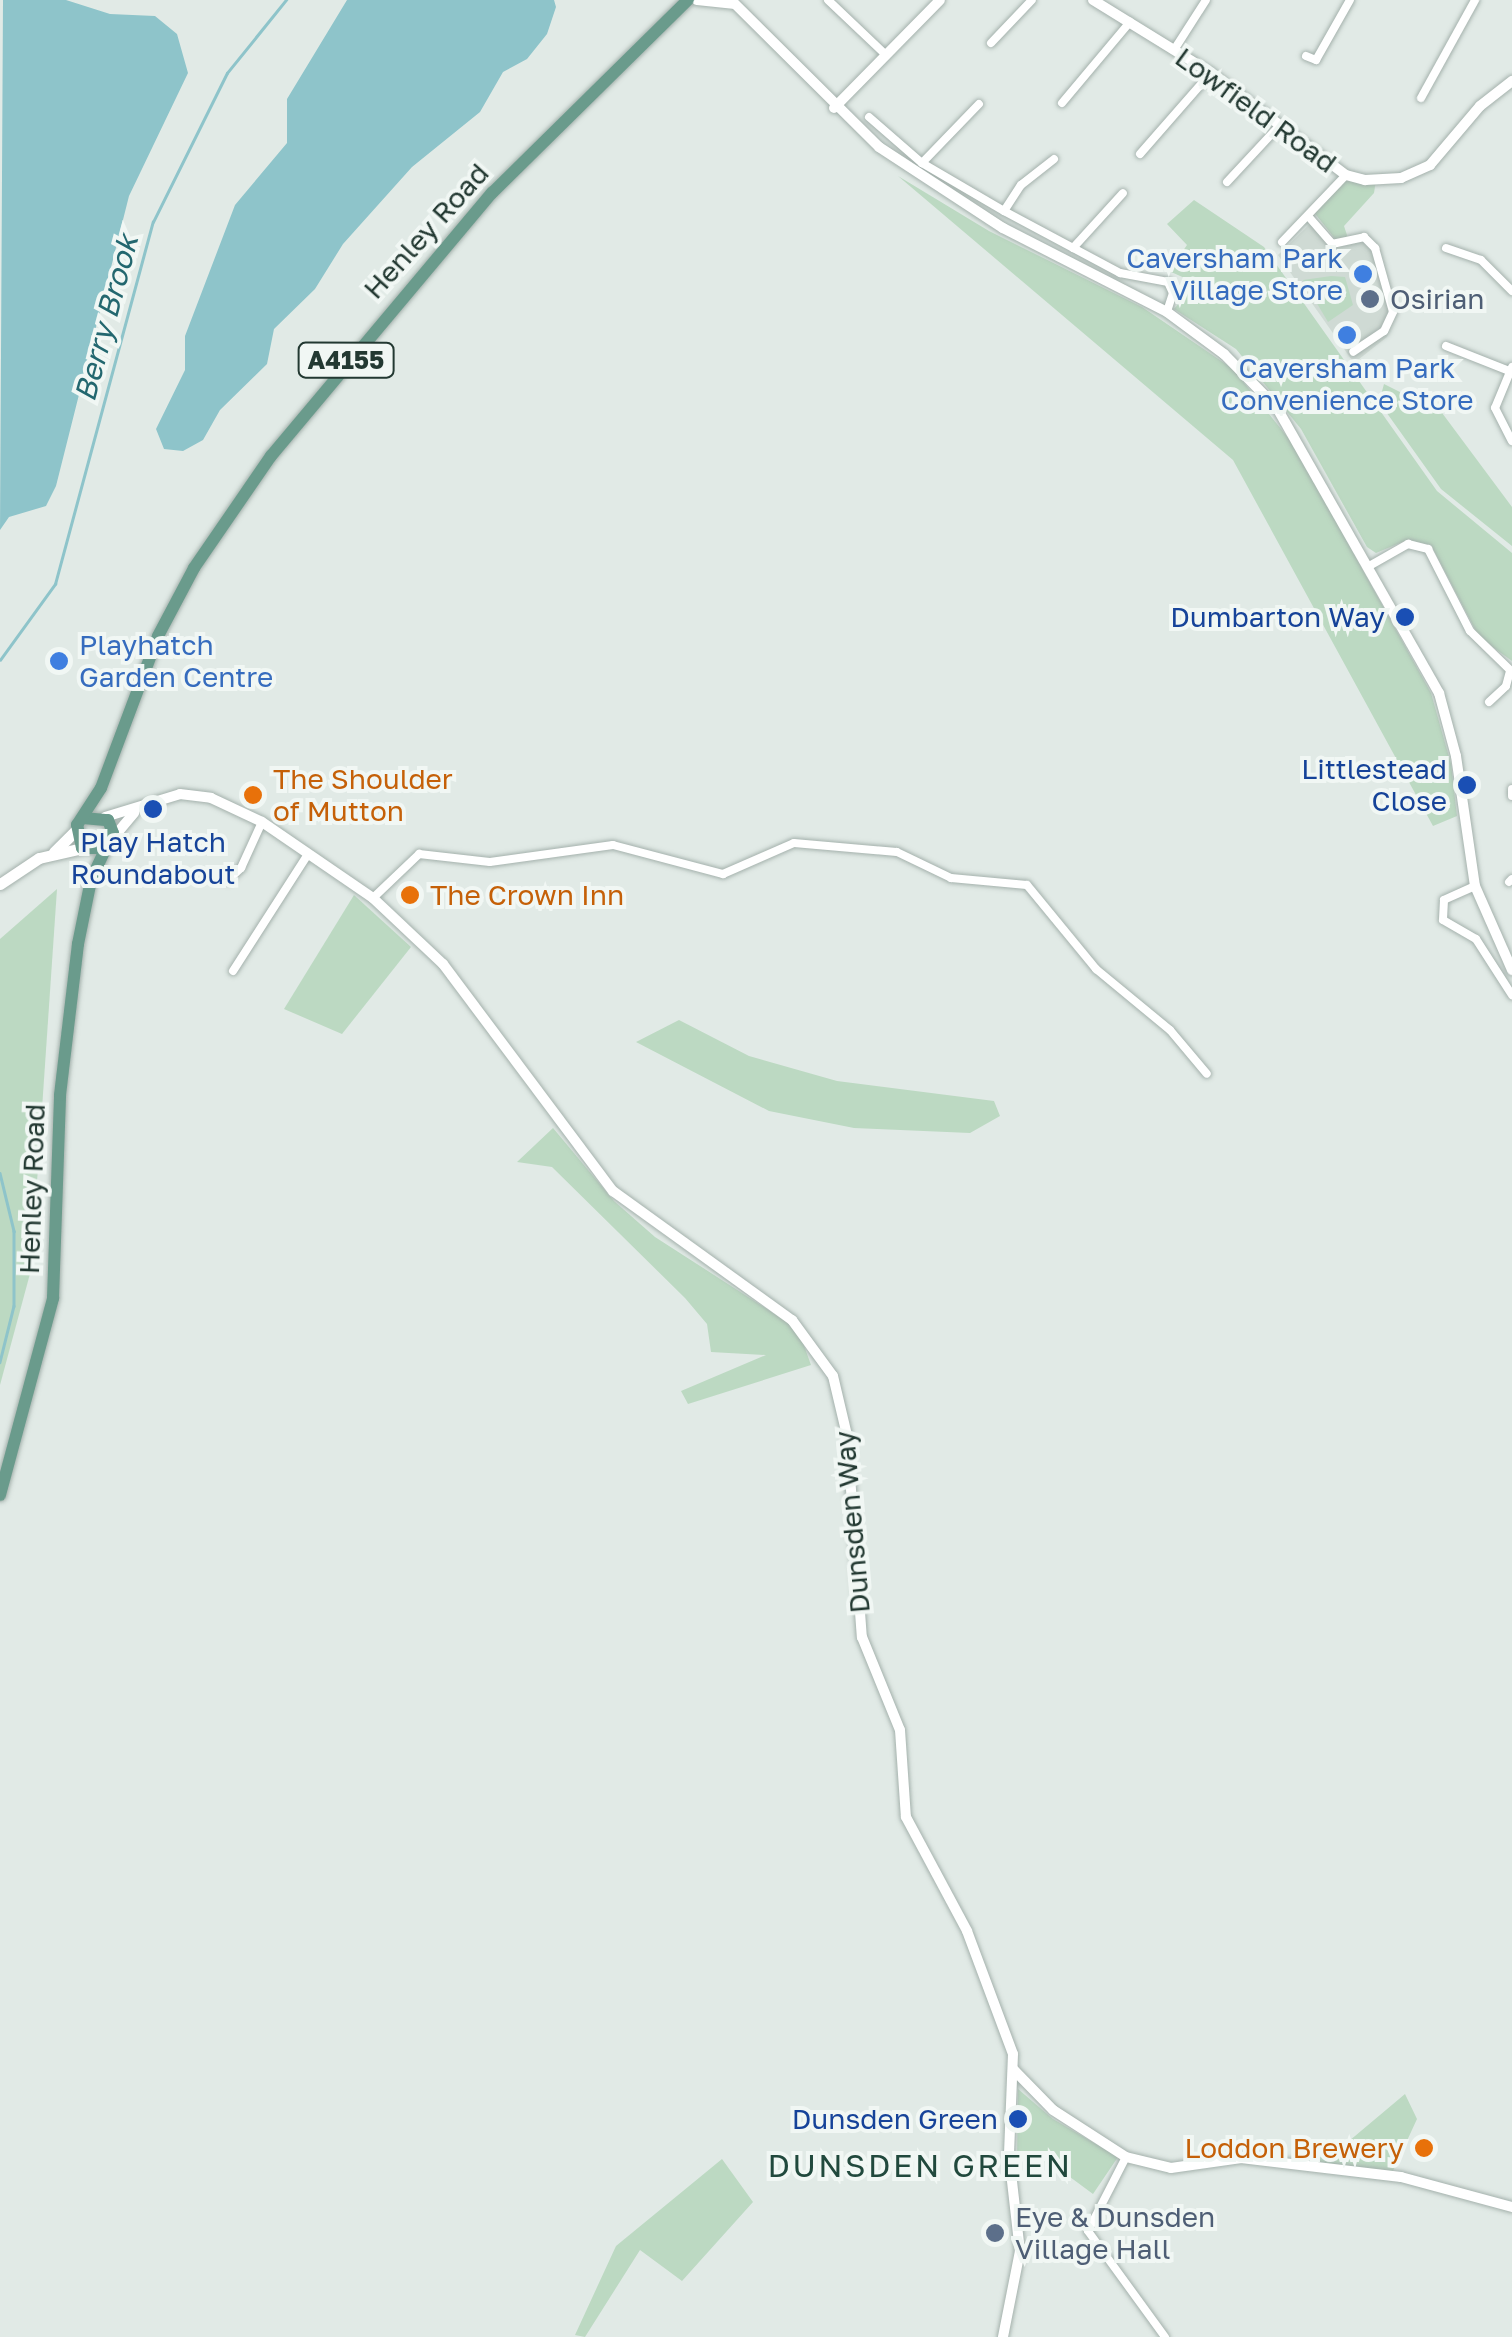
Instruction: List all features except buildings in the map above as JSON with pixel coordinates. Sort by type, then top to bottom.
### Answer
[{"type":"main road","name":"Henley Road","points":[[92,880],[79,824],[101,788],[158,636],[194,568],[271,456],[492,193],[688,0]]},
{"type":"main road","name":"Henley Road","points":[[0,1495],[52,1298],[60,1095],[92,880],[110,843],[101,788]]},
{"type":"main road","points":[[0,884],[54,852],[79,824],[104,817]]},
{"type":"main road","points":[[54,852],[110,843]]},
{"type":"street","points":[[697,0],[732,2],[834,108],[940,191],[1167,312],[1224,354],[1277,408],[1371,564],[1430,672],[1450,724],[1475,886],[1512,970]]},
{"type":"street","points":[[828,0],[885,54]]},
{"type":"street","points":[[834,108],[940,0]]},
{"type":"street","points":[[991,43],[1032,0]]},
{"type":"street","name":"Lowfield Road","points":[[1093,0],[1211,73],[1346,175],[1384,180],[1430,165],[1480,106],[1512,81]]},
{"type":"street","points":[[1174,50],[1206,0]]},
{"type":"street","points":[[1315,60],[1350,0]]},
{"type":"street","points":[[1421,98],[1441,48],[1475,0]]},
{"type":"street","points":[[1062,103],[1130,22]]},
{"type":"street","points":[[1140,154],[1211,73]]},
{"type":"street","points":[[922,163],[979,104]]},
{"type":"street","points":[[870,117],[922,163],[1004,211],[1120,274],[1168,282],[1173,288],[1167,312]]},
{"type":"street","points":[[1226,182],[1280,125]]},
{"type":"street","points":[[1004,211],[1021,185],[1054,159]]},
{"type":"street","points":[[1282,242],[1346,175]]},
{"type":"street","points":[[1073,248],[1123,193]]},
{"type":"street","points":[[1308,216],[1332,244],[1364,237],[1375,248],[1392,312],[1384,331],[1354,352]]},
{"type":"street","points":[[1446,248],[1481,260],[1512,290]]},
{"type":"street","points":[[1446,346],[1510,369],[1495,408],[1512,441]]},
{"type":"street","points":[[1371,564],[1408,544],[1428,548],[1470,631],[1511,672],[1506,686],[1489,702]]},
{"type":"street","name":"Dunsden Way","points":[[104,817],[134,813],[171,796],[197,794],[262,822],[373,898],[443,964],[613,1191],[792,1320],[833,1376],[847,1435],[862,1637],[900,1730],[906,1817],[967,1931],[1004,2019],[1013,2069],[1010,2155],[1020,2251],[1003,2337]]},
{"type":"street","name":"Dunsden Way","points":[[110,843],[134,813]]},
{"type":"street","points":[[228,880],[241,868],[262,822]]},
{"type":"street","points":[[373,898],[419,854],[490,862],[614,844],[723,874],[805,842],[898,852],[950,878],[1012,882],[1040,895],[1096,969],[1170,1030],[1207,1074]]},
{"type":"street","points":[[232,970],[308,854]]},
{"type":"street","points":[[1475,886],[1444,900],[1443,920],[1476,940],[1512,995]]},
{"type":"street","points":[[1013,2069],[1052,2110],[1126,2157],[1172,2168],[1241,2158],[1401,2177],[1512,2207]]},
{"type":"street","points":[[1126,2157],[1088,2231],[1165,2337]]},
{"type":"shaded area","points":[[1315,219],[1336,240],[1367,234],[1379,247],[1395,312],[1387,337],[1354,363],[1278,255]]},
{"type":"green space","points":[[1346,175],[1376,180],[1374,193],[1344,226],[1348,238],[1336,240],[1313,211]]},
{"type":"green space","points":[[898,176],[989,231],[1142,307],[1233,369],[1293,444],[1431,693],[1451,764],[1457,816],[1433,826],[1233,460]]},
{"type":"green space","points":[[1194,200],[1264,247],[1437,491],[1512,553],[1512,661],[1479,637],[1431,545],[1407,540],[1376,553],[1367,547],[1301,429],[1236,349],[1174,309],[1190,290],[1189,280],[1169,271],[1187,245],[1167,224]]},
{"type":"green space","points":[[1345,277],[1353,305],[1328,322],[1303,280]]},
{"type":"green space","points":[[1384,384],[1404,394],[1425,390],[1512,507],[1512,546],[1441,489],[1379,402]]},
{"type":"green space","points":[[57,889],[31,1270],[0,1385],[0,939]]},
{"type":"green space","points":[[354,895],[411,947],[342,1034],[284,1009]]},
{"type":"green space","points":[[679,1020],[749,1056],[837,1081],[994,1101],[1000,1116],[970,1133],[854,1128],[769,1111],[636,1042]]},
{"type":"green space","points":[[553,1128],[614,1201],[655,1237],[798,1329],[811,1365],[688,1404],[681,1391],[766,1355],[711,1352],[707,1324],[685,1298],[552,1167],[517,1162]]},
{"type":"green space","name":"Dunsden Green","points":[[1018,2089],[1053,2119],[1118,2157],[1093,2194],[1051,2163],[1017,2159]]},
{"type":"green space","points":[[1405,2094],[1417,2119],[1393,2171],[1329,2170],[1292,2158],[1330,2157]]},
{"type":"green space","points":[[722,2159],[753,2202],[682,2281],[640,2250],[585,2337],[575,2335],[616,2246]]},
{"type":"water","points":[[3,0],[66,0],[110,14],[155,16],[177,34],[188,73],[129,196],[56,486],[46,506],[9,517],[0,530]]},
{"type":"water","points":[[347,0],[554,0],[556,7],[547,34],[527,59],[503,72],[480,112],[412,167],[343,244],[315,289],[274,329],[267,364],[220,410],[203,440],[183,451],[164,449],[156,429],[185,370],[185,336],[235,205],[287,143],[287,99]]},
{"type":"waterway","name":"Berry Brook","points":[[0,660],[55,584],[153,222],[227,73],[286,0]]},
{"type":"waterway","name":"Berry Brook","points":[[0,1173],[14,1231],[14,1306],[0,1362]]},
{"type":"place","name":"Caversham Park Village Store","points":[[1363,274]]},
{"type":"place","name":"Osirian","points":[[1370,299]]},
{"type":"place","name":"Caversham Park Convenience Store","points":[[1347,335]]},
{"type":"place","name":"Dumbarton Way","points":[[1405,617]]},
{"type":"place","name":"Playhatch Garden Centre","points":[[59,661]]},
{"type":"place","name":"Littlestead Close","points":[[1467,785]]},
{"type":"place","name":"The Shoulder of Mutton","points":[[253,795]]},
{"type":"place","name":"Play Hatch Roundabout","points":[[153,809]]},
{"type":"place","name":"The Crown Inn","points":[[410,895]]},
{"type":"place","name":"Dunsden Green","points":[[1018,2119]]},
{"type":"place","name":"Loddon Brewery","points":[[1424,2148]]},
{"type":"place","name":"Eye & Dunsden Village Hall","points":[[995,2233]]},
{"type":"district","name":"DUNSDEN GREEN","points":[[920,2165]]}]
